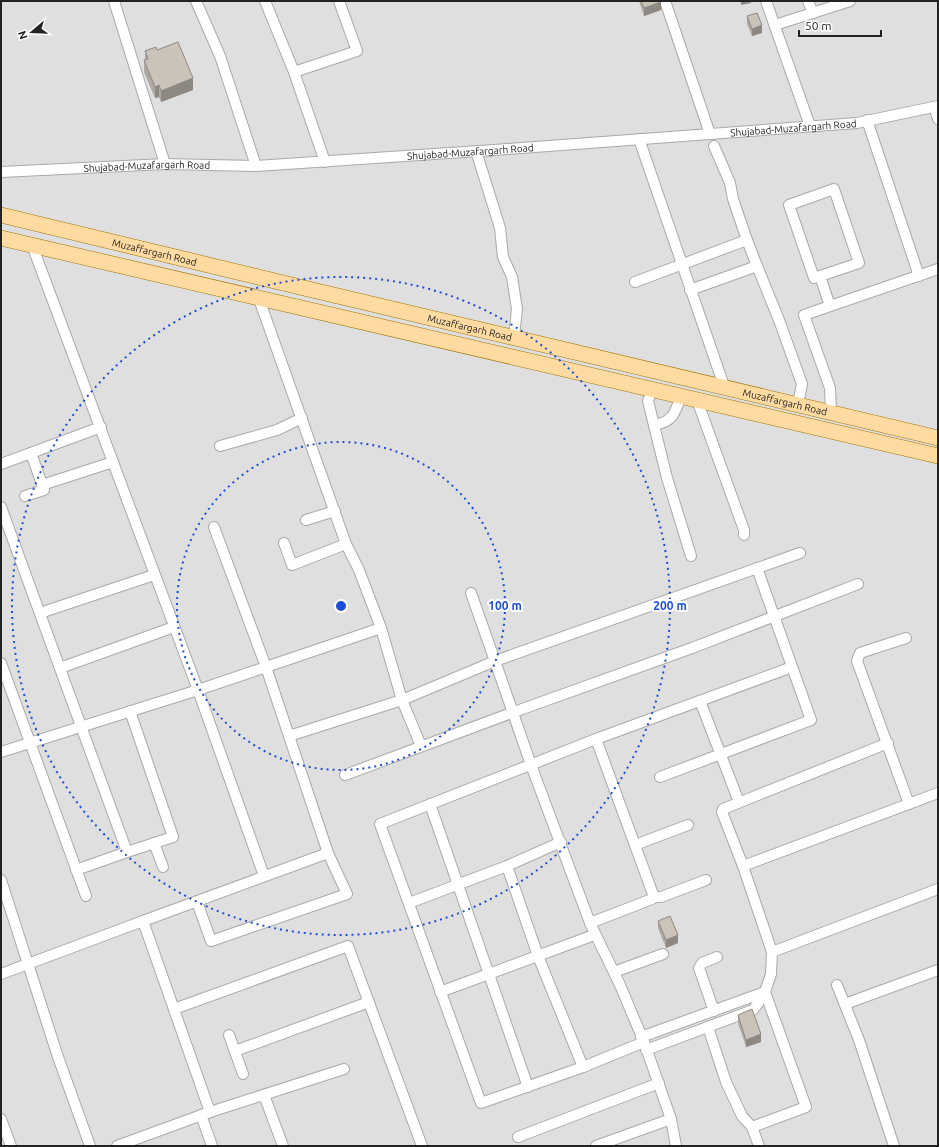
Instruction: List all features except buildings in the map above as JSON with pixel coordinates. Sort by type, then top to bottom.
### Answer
[{"type":"main road","name":"Muzaffargarh Road","points":[[1,215],[938,438]]},
{"type":"main road","name":"Muzaffargarh Road","points":[[1,238],[259,299],[299,306],[938,456]]},
{"type":"street","points":[[114,1],[165,164]]},
{"type":"street","points":[[196,1],[220,56],[256,166]]},
{"type":"street","points":[[265,1],[294,72],[325,162]]},
{"type":"street","points":[[294,72],[357,51],[339,1]]},
{"type":"street","points":[[665,1],[710,134]]},
{"type":"street","points":[[766,1],[810,126]]},
{"type":"street","points":[[808,1],[813,13]]},
{"type":"street","points":[[775,25],[850,1]]},
{"type":"street","points":[[936,107],[938,120]]},
{"type":"street","name":"Shujabad-Muzafargarh Road","points":[[1,172],[165,164],[256,166],[476,152],[810,126],[867,120],[936,107]]},
{"type":"street","points":[[867,120],[919,276]]},
{"type":"street","points":[[638,139],[662,209],[668,219],[671,237],[724,386]]},
{"type":"street","points":[[714,146],[730,183],[733,199],[747,240],[779,320],[802,384],[798,404]]},
{"type":"street","points":[[476,152],[500,228],[503,258],[512,277],[516,309],[514,337]]},
{"type":"street","points":[[834,189],[859,263],[820,276],[814,278],[789,205],[834,189]]},
{"type":"street","points":[[634,282],[681,266],[690,260],[747,240]]},
{"type":"street","points":[[32,245],[198,690],[264,876]]},
{"type":"street","points":[[690,290],[757,266]]},
{"type":"street","points":[[831,412],[830,388],[804,315],[938,269]]},
{"type":"street","points":[[820,276],[830,306]]},
{"type":"street","points":[[259,299],[346,544],[359,570],[381,628],[402,700],[421,746]]},
{"type":"street","points":[[652,389],[648,401],[667,478],[691,556]]},
{"type":"street","points":[[654,425],[665,423],[674,414],[681,396]]},
{"type":"street","points":[[697,400],[744,530],[744,535]]},
{"type":"street","points":[[220,446],[277,430],[302,418]]},
{"type":"street","points":[[1,464],[101,427]]},
{"type":"street","points":[[25,496],[44,490],[31,453]]},
{"type":"street","points":[[42,485],[114,462]]},
{"type":"street","points":[[1,507],[82,725],[127,852]]},
{"type":"street","points":[[306,520],[335,511]]},
{"type":"street","points":[[197,902],[211,941],[347,894],[328,852],[266,667],[214,527]]},
{"type":"street","points":[[284,543],[292,565],[346,544]]},
{"type":"street","points":[[289,736],[402,700],[495,660],[800,554]]},
{"type":"street","points":[[660,778],[810,721],[811,718],[773,617],[757,568]]},
{"type":"street","points":[[40,613],[154,575]]},
{"type":"street","points":[[345,776],[421,746],[692,648],[858,584]]},
{"type":"street","points":[[471,594],[514,712],[531,764],[594,935],[614,972],[644,1043],[671,1119],[676,1146]]},
{"type":"street","points":[[60,668],[174,627]]},
{"type":"street","points":[[1,752],[82,725],[198,690],[381,628]]},
{"type":"street","points":[[906,638],[860,654],[857,657],[857,661],[909,804]]},
{"type":"street","points":[[1,663],[86,896]]},
{"type":"street","points":[[765,992],[714,1011],[644,1043],[583,1067],[480,1103],[380,824],[596,739],[792,667]]},
{"type":"street","points":[[700,701],[739,802]]},
{"type":"street","points":[[76,870],[172,837],[130,711]]},
{"type":"street","points":[[596,739],[654,896]]},
{"type":"street","points":[[644,1043],[708,1027],[753,1010],[765,992],[771,974],[772,952],[743,866],[722,812],[726,807],[888,743]]},
{"type":"street","points":[[743,866],[938,793]]},
{"type":"street","points":[[430,804],[528,1087]]},
{"type":"street","points":[[635,845],[688,825]]},
{"type":"street","points":[[409,903],[507,866],[561,842]]},
{"type":"street","points":[[154,843],[162,866]]},
{"type":"street","points":[[1,974],[328,852]]},
{"type":"street","points":[[507,866],[538,956],[583,1067]]},
{"type":"street","points":[[1,880],[90,1146]]},
{"type":"street","points":[[654,896],[661,897],[706,880]]},
{"type":"street","points":[[772,952],[938,889]]},
{"type":"street","points":[[590,923],[652,899],[654,896]]},
{"type":"street","points":[[143,921],[174,1009],[205,1114],[212,1146]]},
{"type":"street","points":[[440,992],[594,935]]},
{"type":"street","points":[[174,1009],[348,946],[422,1146]]},
{"type":"street","points":[[614,972],[663,954]]},
{"type":"street","points":[[714,1011],[699,965],[717,957]]},
{"type":"street","points":[[845,1004],[938,970]]},
{"type":"street","points":[[837,985],[859,1040],[894,1146]]},
{"type":"street","points":[[752,1127],[804,1109],[806,1106],[765,992]]},
{"type":"street","points":[[236,1051],[369,1002]]},
{"type":"street","points":[[708,1027],[726,1082],[742,1116],[752,1127],[759,1146]]},
{"type":"street","points":[[230,1034],[243,1074]]},
{"type":"street","points":[[117,1146],[205,1114],[344,1069]]},
{"type":"street","points":[[518,1137],[659,1084]]},
{"type":"street","points":[[264,1095],[283,1146]]},
{"type":"street","points":[[1,1119],[11,1146]]},
{"type":"street","points":[[596,1146],[671,1119]]},
{"type":"shaded area","points":[[1,1],[938,1],[938,1146],[1,1146]]}]
